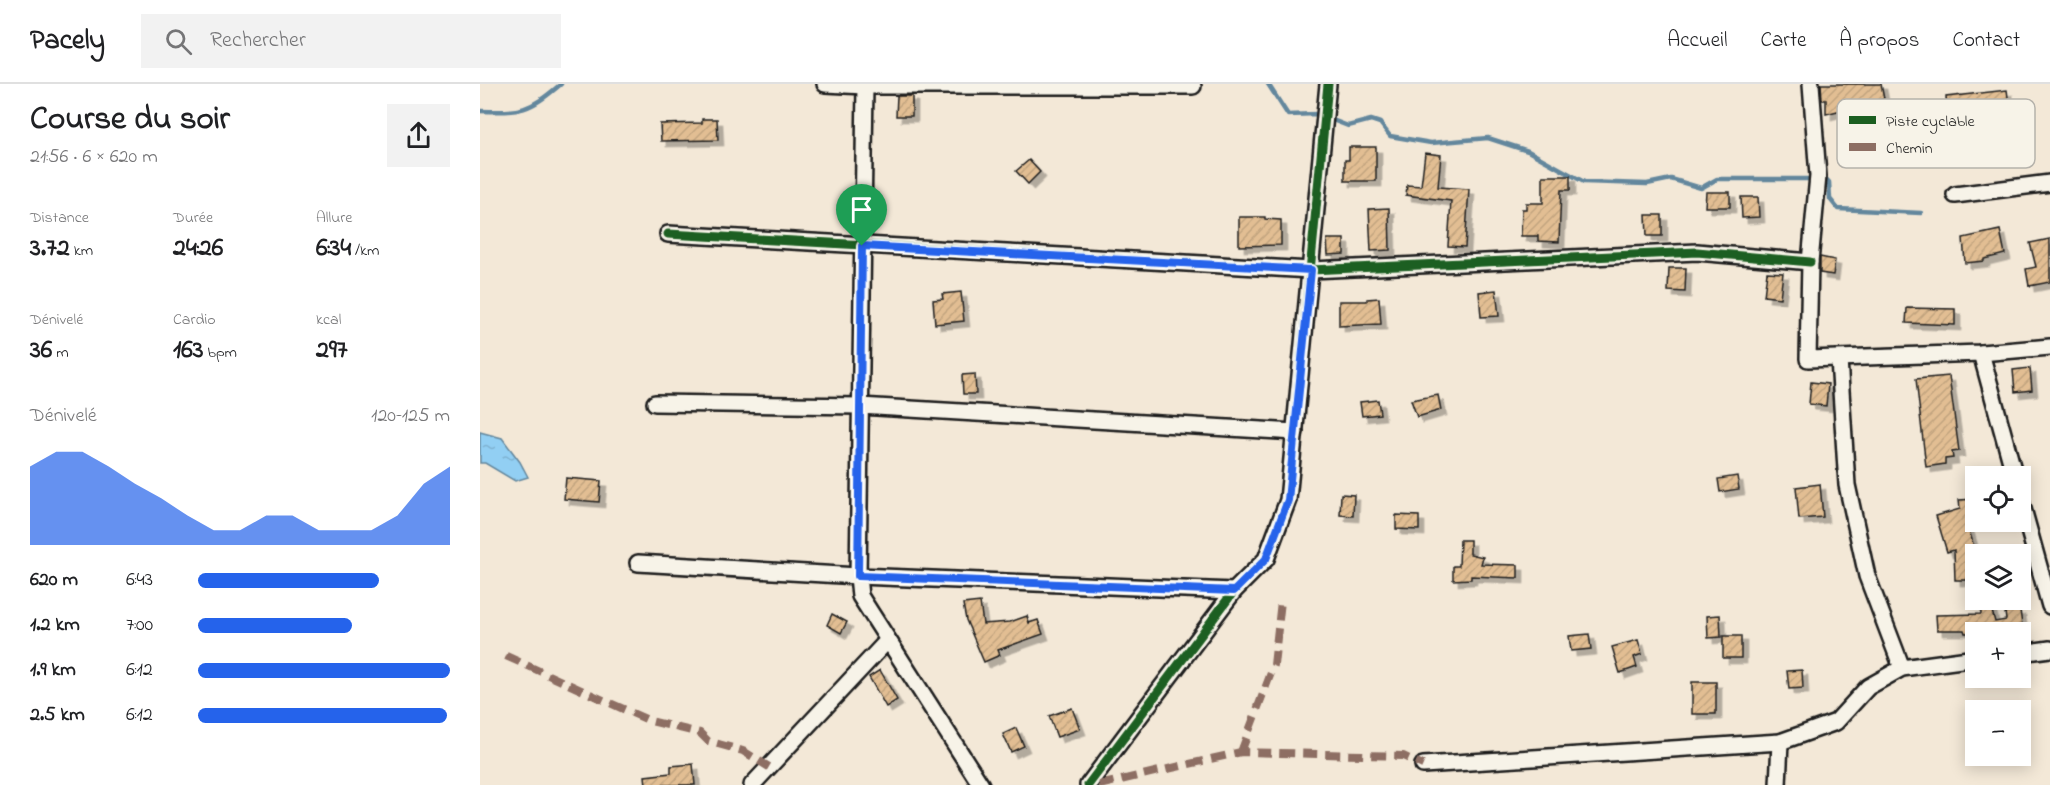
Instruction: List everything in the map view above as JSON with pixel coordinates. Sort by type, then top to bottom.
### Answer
[{"type":"street","points":[[825,84],[1193,86]]},
{"type":"street","points":[[1088,785],[1234,591],[1266,559],[1288,500],[1328,84]]},
{"type":"street","points":[[1811,84],[1818,179],[1810,262],[1808,359],[1981,353],[2050,346]]},
{"type":"street","points":[[865,86],[858,576],[860,596],[981,785]]},
{"type":"street","points":[[1955,195],[2050,183]]},
{"type":"street","points":[[668,234],[1311,270],[1697,252],[1810,262]]},
{"type":"street","points":[[1981,353],[2012,466]]},
{"type":"street","points":[[1839,359],[1847,485],[1867,576],[1902,668]]},
{"type":"street","points":[[655,404],[860,406],[1295,432]]},
{"type":"street","points":[[2029,532],[2050,606]]},
{"type":"street","points":[[638,563],[858,576],[1234,591]]},
{"type":"street","points":[[752,785],[888,640]]},
{"type":"street","points":[[2031,652],[2050,649]]},
{"type":"street","points":[[1423,765],[1779,742],[1836,722],[1868,687],[1902,668],[1965,659]]},
{"type":"street","points":[[1778,785],[1779,742]]},
{"type":"water","points":[[480,432],[502,438],[528,477],[515,481],[485,463],[480,463]]},
{"type":"building","points":[[1821,84],[1881,84],[1884,99],[1837,99],[1837,111],[1826,114],[1826,100],[1822,100]]},
{"type":"building","points":[[2007,90],[2008,99],[1946,99],[1946,97]]},
{"type":"building","points":[[897,96],[912,96],[912,116],[896,116]]},
{"type":"building","points":[[702,119],[717,119],[718,140],[661,141],[660,124],[702,123]]},
{"type":"building","points":[[1349,147],[1376,147],[1376,181],[1345,181],[1345,160],[1349,160]]},
{"type":"building","points":[[1425,153],[1441,155],[1438,187],[1469,189],[1465,247],[1448,246],[1451,201],[1406,195],[1407,185],[1421,186]]},
{"type":"building","points":[[1029,160],[1040,172],[1028,184],[1016,171]]},
{"type":"building","points":[[1543,176],[1570,176],[1570,190],[1561,190],[1559,242],[1538,241],[1538,236],[1521,236],[1522,209],[1526,209],[1526,203],[1543,203]]},
{"type":"building","points":[[1706,192],[1730,192],[1730,207],[1705,207]]},
{"type":"building","points":[[1741,197],[1758,197],[1759,217],[1742,218]]},
{"type":"building","points":[[1389,208],[1390,250],[1371,251],[1369,209]]},
{"type":"building","points":[[1646,215],[1662,215],[1662,236],[1647,236]]},
{"type":"building","points":[[1239,217],[1265,217],[1265,219],[1281,220],[1281,245],[1239,246]]},
{"type":"building","points":[[2000,230],[2005,254],[1984,259],[1984,261],[1965,263],[1963,238]]},
{"type":"building","points":[[1327,239],[1344,239],[1344,254],[1328,255]]},
{"type":"building","points":[[2050,239],[2050,282],[2029,286],[2026,269],[2036,267],[2030,243]]},
{"type":"building","points":[[1820,257],[1835,260],[1833,275],[1820,273]]},
{"type":"building","points":[[1669,268],[1686,268],[1685,292],[1668,291]]},
{"type":"building","points":[[1767,272],[1783,273],[1780,298],[1764,296]]},
{"type":"building","points":[[1496,290],[1499,316],[1481,317],[1479,292]]},
{"type":"building","points":[[961,292],[964,321],[935,324],[933,300],[943,299],[942,294]]},
{"type":"building","points":[[1379,298],[1381,324],[1339,326],[1339,301],[1367,301],[1367,299]]},
{"type":"building","points":[[1907,308],[1955,309],[1955,325],[1906,323]]},
{"type":"building","points":[[2030,368],[2032,390],[2015,392],[2013,370]]},
{"type":"building","points":[[975,374],[976,394],[963,394],[962,375]]},
{"type":"building","points":[[1949,376],[1959,451],[1952,452],[1953,458],[1945,459],[1945,464],[1926,467],[1916,379]]},
{"type":"building","points":[[1811,382],[1828,384],[1826,406],[1809,404]]},
{"type":"building","points":[[1438,395],[1441,410],[1417,417],[1411,400]]},
{"type":"building","points":[[1378,400],[1380,414],[1362,416],[1360,402]]},
{"type":"building","points":[[1737,476],[1739,489],[1720,492],[1718,479]]},
{"type":"building","points":[[566,478],[601,481],[599,502],[564,499]]},
{"type":"building","points":[[1820,484],[1823,517],[1799,519],[1796,487]]},
{"type":"building","points":[[1341,494],[1354,495],[1353,516],[1340,515]]},
{"type":"building","points":[[1959,500],[1965,500],[1965,532],[1970,532],[1973,544],[1965,544],[1965,580],[1955,580],[1954,550],[1947,552],[1936,516],[1960,509]]},
{"type":"building","points":[[1396,515],[1419,516],[1419,530],[1396,529]]},
{"type":"building","points":[[1460,540],[1470,540],[1470,554],[1483,557],[1481,564],[1518,565],[1518,578],[1471,576],[1471,579],[1453,580],[1453,566],[1459,566]]},
{"type":"building","points":[[980,602],[983,624],[1010,622],[1027,616],[1029,623],[1038,620],[1043,634],[998,650],[1000,655],[984,662],[966,620],[963,604]]},
{"type":"building","points":[[1981,610],[1992,610],[1995,622],[1965,622],[1965,633],[1964,630],[1937,630],[1936,615],[1981,614]]},
{"type":"building","points":[[2020,610],[2022,622],[1995,622],[2006,620],[2005,612]]},
{"type":"building","points":[[832,614],[847,622],[841,633],[827,625]]},
{"type":"building","points":[[1720,615],[1721,637],[1708,638],[1707,616]]},
{"type":"building","points":[[1589,634],[1591,649],[1571,651],[1569,636]]},
{"type":"building","points":[[1723,636],[1741,636],[1741,658],[1723,658]]},
{"type":"building","points":[[1638,640],[1642,654],[1634,657],[1637,667],[1620,673],[1612,647]]},
{"type":"building","points":[[880,670],[897,700],[886,707],[869,677]]},
{"type":"building","points":[[1802,670],[1803,688],[1789,689],[1787,671]]},
{"type":"building","points":[[1692,682],[1716,682],[1716,714],[1692,714]]},
{"type":"building","points":[[1072,708],[1080,729],[1057,737],[1049,716]]},
{"type":"building","points":[[1016,728],[1024,746],[1011,752],[1003,734]]},
{"type":"building","points":[[693,764],[695,785],[646,785],[645,776],[671,773],[671,766]]},
{"type":"waterway","points":[[480,111],[524,108],[540,100],[561,84]]},
{"type":"waterway","points":[[1268,84],[1288,115],[1317,114],[1348,126],[1371,120],[1380,123],[1390,136],[1431,143],[1488,138],[1528,151],[1584,182],[1647,184],[1671,179],[1701,188],[1717,179],[1826,179],[1829,182],[1830,199],[1838,209],[1921,213]]},
{"type":"marked path","points":[[1241,752],[1274,665],[1281,601]]},
{"type":"marked path","points":[[506,656],[650,721],[700,733],[708,741],[743,751],[769,767]]},
{"type":"marked path","points":[[1099,785],[1241,752],[1403,756],[1423,765]]},
{"type":"cycle path","points":[[1088,785],[1234,591],[1266,559],[1288,500],[1328,84]]},
{"type":"cycle path","points":[[668,234],[1311,270],[1697,252],[1810,262]]},
{"type":"route","points":[[862,246],[1311,270],[1288,500],[1266,559],[1234,591],[858,576],[862,246]]}]
